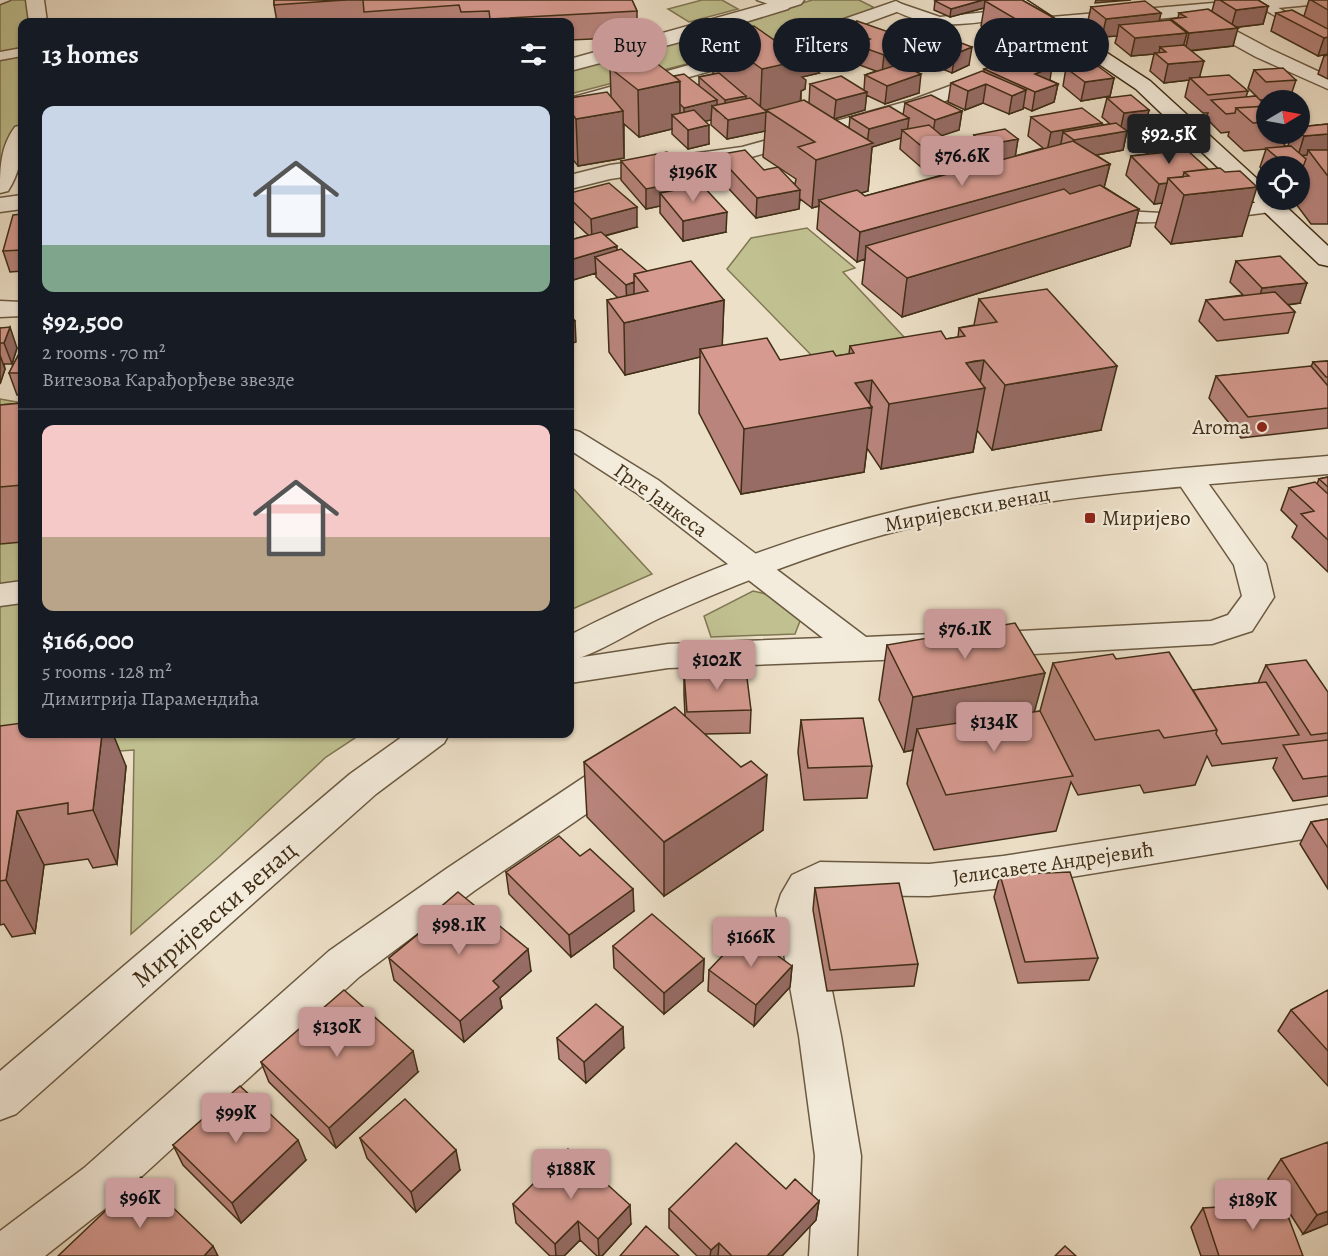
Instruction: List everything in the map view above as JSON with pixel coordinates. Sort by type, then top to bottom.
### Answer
[{"type":"street","points":[[34,0],[37,18]]},
{"type":"street","points":[[1013,0],[1045,18]]},
{"type":"street","points":[[1096,18],[1309,0]]},
{"type":"street","points":[[574,63],[673,38],[780,2]]},
{"type":"street","points":[[574,103],[808,38],[890,3]]},
{"type":"street","points":[[1185,10],[1263,53],[1328,83]]},
{"type":"street","points":[[1109,61],[1143,85],[1256,190]]},
{"type":"street","points":[[574,181],[609,172],[744,153],[919,104],[1005,72]]},
{"type":"street","points":[[0,186],[18,154]]},
{"type":"street","points":[[0,205],[18,203]]},
{"type":"street","points":[[1277,210],[1328,259]]},
{"type":"street","points":[[0,309],[18,309]]},
{"type":"street","name":"Грге Јанкеса","points":[[574,441],[648,487],[749,566]]},
{"type":"street","name":"Миријевски венац","points":[[574,647],[702,585],[749,566],[875,526],[1048,493],[1328,465]]},
{"type":"street","points":[[574,670],[668,656],[1020,644],[1212,632],[1240,623],[1258,597],[1250,564],[1190,478]]},
{"type":"street","points":[[749,566],[859,649]]},
{"type":"street","points":[[0,595],[18,593]]},
{"type":"street","name":"Миријевски венац","points":[[0,1099],[363,784],[426,738]]},
{"type":"street","points":[[8,1256],[100,1184],[344,964],[460,880],[642,756]]},
{"type":"street","name":"Јелисавете Андрејевић","points":[[834,1256],[838,1156],[820,1035],[796,910],[803,888],[820,878],[930,880],[1003,872],[1328,820]]},
{"type":"lane","points":[[890,3],[915,2]]},
{"type":"lane","points":[[890,3],[911,15],[935,22],[1031,10]]},
{"type":"lane","points":[[1265,4],[1328,43]]},
{"type":"lane","points":[[973,11],[996,15]]},
{"type":"lane","points":[[0,56],[18,53]]},
{"type":"lane","points":[[1086,214],[1161,218],[1256,204]]},
{"type":"green space","points":[[0,0],[34,0],[37,18],[18,18],[18,141],[0,186]]},
{"type":"green space","points":[[702,0],[722,0],[738,9],[704,18],[683,18],[668,9]]},
{"type":"green space","points":[[812,0],[859,0],[873,7],[868,12],[847,18],[773,18],[773,40],[761,43],[761,18],[755,18]]},
{"type":"green space","points":[[679,41],[679,66],[667,69],[667,44]]},
{"type":"green space","points":[[592,64],[592,72],[656,72],[574,93],[574,69]]},
{"type":"green space","points":[[807,228],[855,268],[843,272],[935,370],[821,365],[727,269],[751,238]]},
{"type":"green space","points":[[0,399],[18,402],[18,738],[355,738],[326,757],[218,858],[131,934],[134,750],[0,759]]},
{"type":"green space","points":[[574,489],[652,574],[574,608]]},
{"type":"green space","points":[[753,591],[770,595],[800,621],[795,634],[711,637],[704,616]]},
{"type":"building","points":[[274,0],[345,0],[274,5]]},
{"type":"building","points":[[363,0],[632,0],[637,11],[490,18],[489,11],[461,12],[459,5],[364,12]]},
{"type":"building","points":[[983,0],[951,9],[935,1]]},
{"type":"building","points":[[1022,0],[1054,18],[1014,18],[985,1]]},
{"type":"building","points":[[1220,0],[1258,0],[1268,6],[1236,10]]},
{"type":"building","points":[[1311,0],[1328,0],[1328,10]]},
{"type":"building","points":[[1145,1],[1161,13],[1109,19],[1091,7]]},
{"type":"building","points":[[1208,9],[1238,28],[1189,33],[1171,19],[1186,17],[1179,13]]},
{"type":"building","points":[[1292,10],[1328,29],[1328,37],[1324,38],[1276,13]]},
{"type":"building","points":[[1170,20],[1187,33],[1135,38],[1119,25]]},
{"type":"building","points":[[870,26],[882,30],[882,54],[870,50]]},
{"type":"building","points":[[761,31],[773,39],[773,67],[762,69]]},
{"type":"building","points":[[962,43],[972,47],[962,51]]},
{"type":"building","points":[[1184,45],[1204,61],[1168,64],[1155,53],[1166,52],[1160,47]]},
{"type":"building","points":[[1283,68],[1296,80],[1266,82],[1254,70]]},
{"type":"building","points":[[882,70],[882,72],[921,74],[887,86],[865,75]]},
{"type":"building","points":[[667,71],[680,81],[638,90],[615,72]]},
{"type":"building","points":[[984,72],[1026,90],[1012,96],[986,84],[968,91],[951,83]]},
{"type":"building","points":[[991,72],[1040,72],[1035,74],[1058,84],[1035,92]]},
{"type":"building","points":[[1071,72],[1106,72],[1114,78],[1085,82]]},
{"type":"building","points":[[719,73],[746,96],[725,100],[699,77]]},
{"type":"building","points":[[684,74],[717,100],[684,108],[680,104],[680,81],[674,76]]},
{"type":"building","points":[[1229,75],[1248,91],[1208,95],[1190,78]]},
{"type":"building","points":[[841,76],[867,92],[836,100],[810,84]]},
{"type":"building","points":[[607,92],[623,111],[576,119],[574,97]]},
{"type":"building","points":[[931,95],[962,111],[935,120],[905,103]]},
{"type":"building","points":[[1131,95],[1149,110],[1124,113],[1107,98]]},
{"type":"building","points":[[1256,96],[1256,107],[1236,108],[1235,113],[1226,114],[1211,100]]},
{"type":"building","points":[[750,98],[767,112],[728,120],[712,106]]},
{"type":"building","points":[[804,100],[873,143],[816,160],[798,147],[815,142],[766,110]]},
{"type":"building","points":[[889,106],[909,118],[869,129],[850,117]]},
{"type":"building","points":[[1256,107],[1256,123],[1253,123],[1236,108]]},
{"type":"building","points":[[1082,108],[1102,123],[1051,132],[1031,117]]},
{"type":"building","points":[[694,110],[709,125],[688,130],[672,115]]},
{"type":"building","points":[[1163,115],[1190,140],[1162,143],[1135,119]]},
{"type":"building","points":[[1116,123],[1127,131],[1074,140],[1063,132]]},
{"type":"building","points":[[1328,124],[1328,134],[1310,136],[1310,126]]},
{"type":"building","points":[[929,125],[959,150],[932,155],[902,130]]},
{"type":"building","points":[[1005,129],[1018,139],[986,145],[974,135]]},
{"type":"building","points":[[1073,141],[1110,164],[860,232],[819,200],[857,190],[865,196]]},
{"type":"building","points":[[1291,146],[1303,156],[1275,156],[1266,148]]},
{"type":"building","points":[[745,150],[764,170],[778,167],[800,190],[757,198],[717,155]]},
{"type":"building","points":[[1187,150],[1208,169],[1184,172],[1183,177],[1168,178],[1167,183],[1159,184],[1131,156]]},
{"type":"building","points":[[1308,150],[1328,150],[1328,175],[1327,175]]},
{"type":"building","points":[[667,152],[680,166],[668,169],[681,182],[646,189],[621,161]]},
{"type":"building","points":[[1220,168],[1225,172],[1240,171],[1256,187],[1184,195],[1168,178],[1189,176],[1184,172]]},
{"type":"building","points":[[609,183],[637,207],[591,219],[574,203],[574,192]]},
{"type":"building","points":[[702,185],[727,212],[683,221],[660,193]]},
{"type":"building","points":[[1100,185],[1139,209],[907,278],[866,246],[1064,189],[1070,194]]},
{"type":"building","points":[[18,214],[18,250],[3,251],[13,215]]},
{"type":"building","points":[[601,232],[617,246],[574,259],[574,239]]},
{"type":"building","points":[[621,249],[647,271],[634,274],[634,282],[626,285],[595,257]]},
{"type":"building","points":[[1280,256],[1307,283],[1262,288],[1236,261]]},
{"type":"building","points":[[691,261],[724,300],[624,323],[607,300],[648,291],[634,274]]},
{"type":"building","points":[[1047,289],[1117,366],[1005,385],[984,360],[975,361],[966,363],[985,388],[889,404],[872,380],[855,383],[872,407],[744,429],[700,349],[767,338],[780,360],[833,351],[836,356],[854,353],[850,346],[941,331],[946,339],[965,336],[959,328],[997,322],[979,299]]},
{"type":"building","points":[[1275,292],[1295,312],[1224,320],[1206,300]]},
{"type":"building","points":[[10,327],[4,343],[0,343],[0,328]]},
{"type":"building","points":[[18,356],[18,373],[9,373]]},
{"type":"building","points":[[1328,361],[1328,377],[1326,377],[1313,362]]},
{"type":"building","points":[[1311,366],[1328,386],[1328,408],[1248,417],[1216,376]]},
{"type":"building","points":[[18,403],[18,485],[0,487],[0,405]]},
{"type":"building","points":[[1328,477],[1328,487],[1319,479]]},
{"type":"building","points":[[1315,482],[1328,494],[1328,540],[1301,514],[1314,511],[1289,488]]},
{"type":"building","points":[[1015,623],[1045,673],[913,697],[887,645]]},
{"type":"building","points":[[1169,652],[1217,730],[1164,738],[1159,730],[1095,740],[1053,663],[1113,654],[1116,659]]},
{"type":"building","points":[[1306,660],[1328,692],[1328,733],[1311,735],[1266,665]]},
{"type":"building","points":[[746,670],[751,710],[687,712],[684,672]]},
{"type":"building","points":[[1266,682],[1299,735],[1222,744],[1216,734],[1217,730],[1193,690]]},
{"type":"building","points":[[675,707],[741,767],[751,761],[767,775],[664,842],[584,762]]},
{"type":"building","points":[[1040,711],[1073,776],[946,795],[917,729]]},
{"type":"building","points":[[863,718],[872,766],[808,768],[801,720]]},
{"type":"building","points":[[18,724],[18,738],[102,738],[93,810],[68,814],[68,803],[17,811],[6,880],[0,881],[0,726]]},
{"type":"building","points":[[1328,740],[1328,776],[1303,779],[1283,745]]},
{"type":"building","points":[[1328,819],[1328,848],[1311,822]]},
{"type":"building","points":[[559,836],[580,856],[590,849],[633,889],[569,935],[506,872]]},
{"type":"building","points":[[1070,872],[1098,958],[1025,962],[1000,875]]},
{"type":"building","points":[[899,883],[918,964],[830,970],[815,888]]},
{"type":"building","points":[[458,892],[528,949],[493,981],[499,987],[460,1021],[389,958],[428,926],[423,922]]},
{"type":"building","points":[[652,914],[704,959],[664,993],[613,946]]},
{"type":"building","points":[[745,932],[792,966],[756,1005],[709,970]]},
{"type":"building","points":[[344,990],[413,1051],[329,1128],[261,1062]]},
{"type":"building","points":[[1328,990],[1328,1051],[1291,1010]]},
{"type":"building","points":[[596,1004],[623,1027],[584,1062],[557,1038]]},
{"type":"building","points":[[240,1086],[298,1140],[232,1203],[173,1145]]},
{"type":"building","points":[[405,1099],[456,1150],[411,1192],[360,1138]]},
{"type":"building","points":[[1328,1142],[1328,1211],[1317,1215],[1281,1159]]},
{"type":"building","points":[[736,1143],[786,1189],[795,1179],[819,1201],[767,1256],[732,1256],[719,1243],[711,1250],[669,1209]]},
{"type":"building","points":[[568,1149],[630,1205],[598,1239],[578,1221],[555,1244],[513,1204]]},
{"type":"building","points":[[141,1177],[213,1246],[204,1256],[58,1256]]},
{"type":"building","points":[[1283,1203],[1303,1256],[1219,1256],[1203,1208]]},
{"type":"building","points":[[646,1226],[679,1256],[620,1256]]},
{"type":"building","points":[[1065,1246],[1076,1256],[1055,1256]]},
{"type":"place","name":"Aroma","points":[[1262,427]]},
{"type":"place","name":"Миријево","points":[[1090,518]]}]
